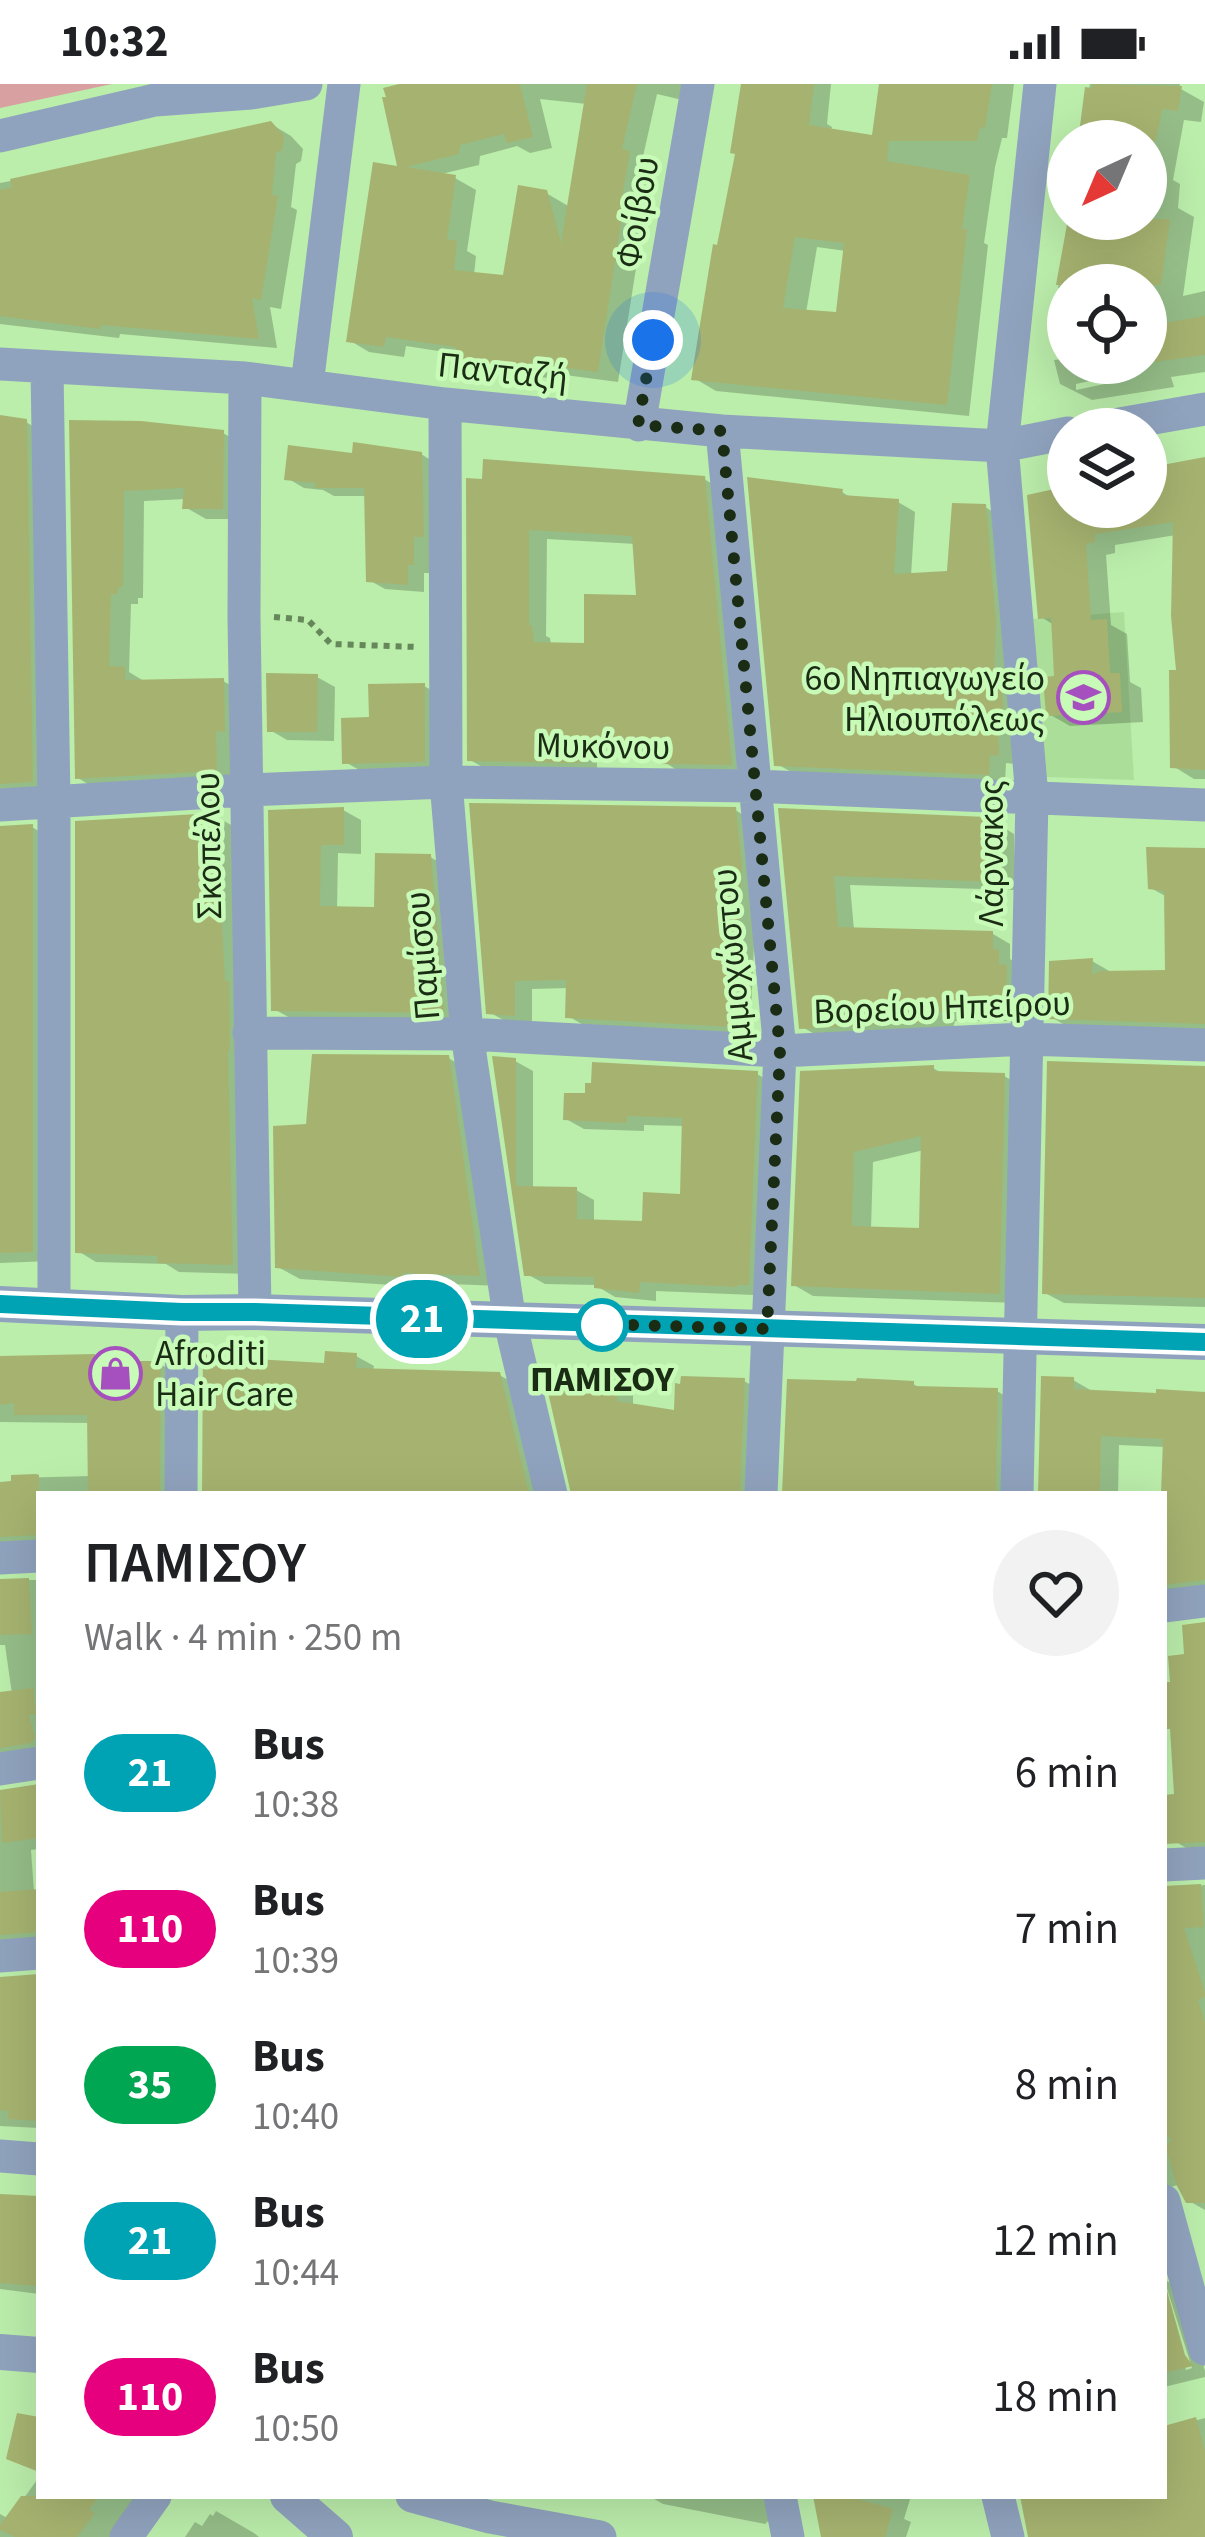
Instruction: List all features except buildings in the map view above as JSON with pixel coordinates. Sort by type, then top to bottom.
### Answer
[{"type":"street","points":[[155,100],[193,84]]},
{"type":"street","points":[[0,136],[155,100],[305,84]]},
{"type":"street","points":[[307,386],[344,84]]},
{"type":"street","name":"Φοίβου","points":[[638,425],[698,84]]},
{"type":"street","name":"Λάρνακος","points":[[1018,1491],[1032,797],[1002,446],[1040,84]]},
{"type":"street","name":"Πανταζή","points":[[0,364],[245,378],[445,404],[722,431],[1002,446],[1047,437]]},
{"type":"street","points":[[47,368],[54,802],[54,1305]]},
{"type":"street","name":"Σκοπέλου","points":[[245,378],[255,1312]]},
{"type":"street","name":"Παμίσου","points":[[445,404],[446,782],[466,1034],[510,1322],[550,1491]]},
{"type":"street","points":[[1167,416],[1205,409]]},
{"type":"street","name":"Αμμοχώστου","points":[[722,431],[780,1051],[761,1491]]},
{"type":"street","name":"Μυκόνου","points":[[0,805],[446,782],[753,786],[1205,805]]},
{"type":"street","name":"Βορείου Ηπείρου","points":[[249,1033],[466,1034],[780,1051],[1026,1039],[1205,1045]]},
{"type":"street","points":[[0,1304],[1205,1342]]},
{"type":"street","points":[[181,1491],[182,1312]]},
{"type":"street","points":[[0,1558],[36,1556]]},
{"type":"street","points":[[1167,1606],[1205,1601]]},
{"type":"street","points":[[0,1769],[36,1763]]},
{"type":"street","points":[[1167,1865],[1205,1863]]},
{"type":"street","points":[[0,1956],[36,1953]]},
{"type":"street","points":[[0,2156],[36,2159]]},
{"type":"street","points":[[1176,2222],[1205,2349]]},
{"type":"street","points":[[0,2352],[36,2355]]},
{"type":"street","points":[[126,2537],[153,2499]]},
{"type":"street","points":[[291,2499],[335,2537]]},
{"type":"street","points":[[419,2499],[484,2527],[600,2537]]},
{"type":"street","points":[[781,2499],[788,2537]]},
{"type":"street","points":[[999,2499],[1007,2537]]},
{"type":"path","points":[[244,617],[308,620],[332,644],[445,648]]},
{"type":"shaded area","points":[[0,84],[112,84],[0,108]]},
{"type":"shaded area","name":"6ο Νηπιαγωγείο Ηλιουπόλεως","points":[[1124,612],[1134,780],[1046,777],[1032,619]]},
{"type":"bus line","name":"21","points":[[0,1304],[1205,1342]]},
{"type":"place","name":"6ο Νηπιαγωγείο Ηλιουπόλεως","points":[[1084,698]]},
{"type":"place","name":"ΠΑΜΙΣΟΥ","points":[[602,1325]]},
{"type":"place","name":"Afroditi Hair Care","points":[[116,1373]]},
{"type":"route","points":[[602,1325],[596,1324],[767,1329],[780,1051],[722,431],[638,425],[653,340]]}]
